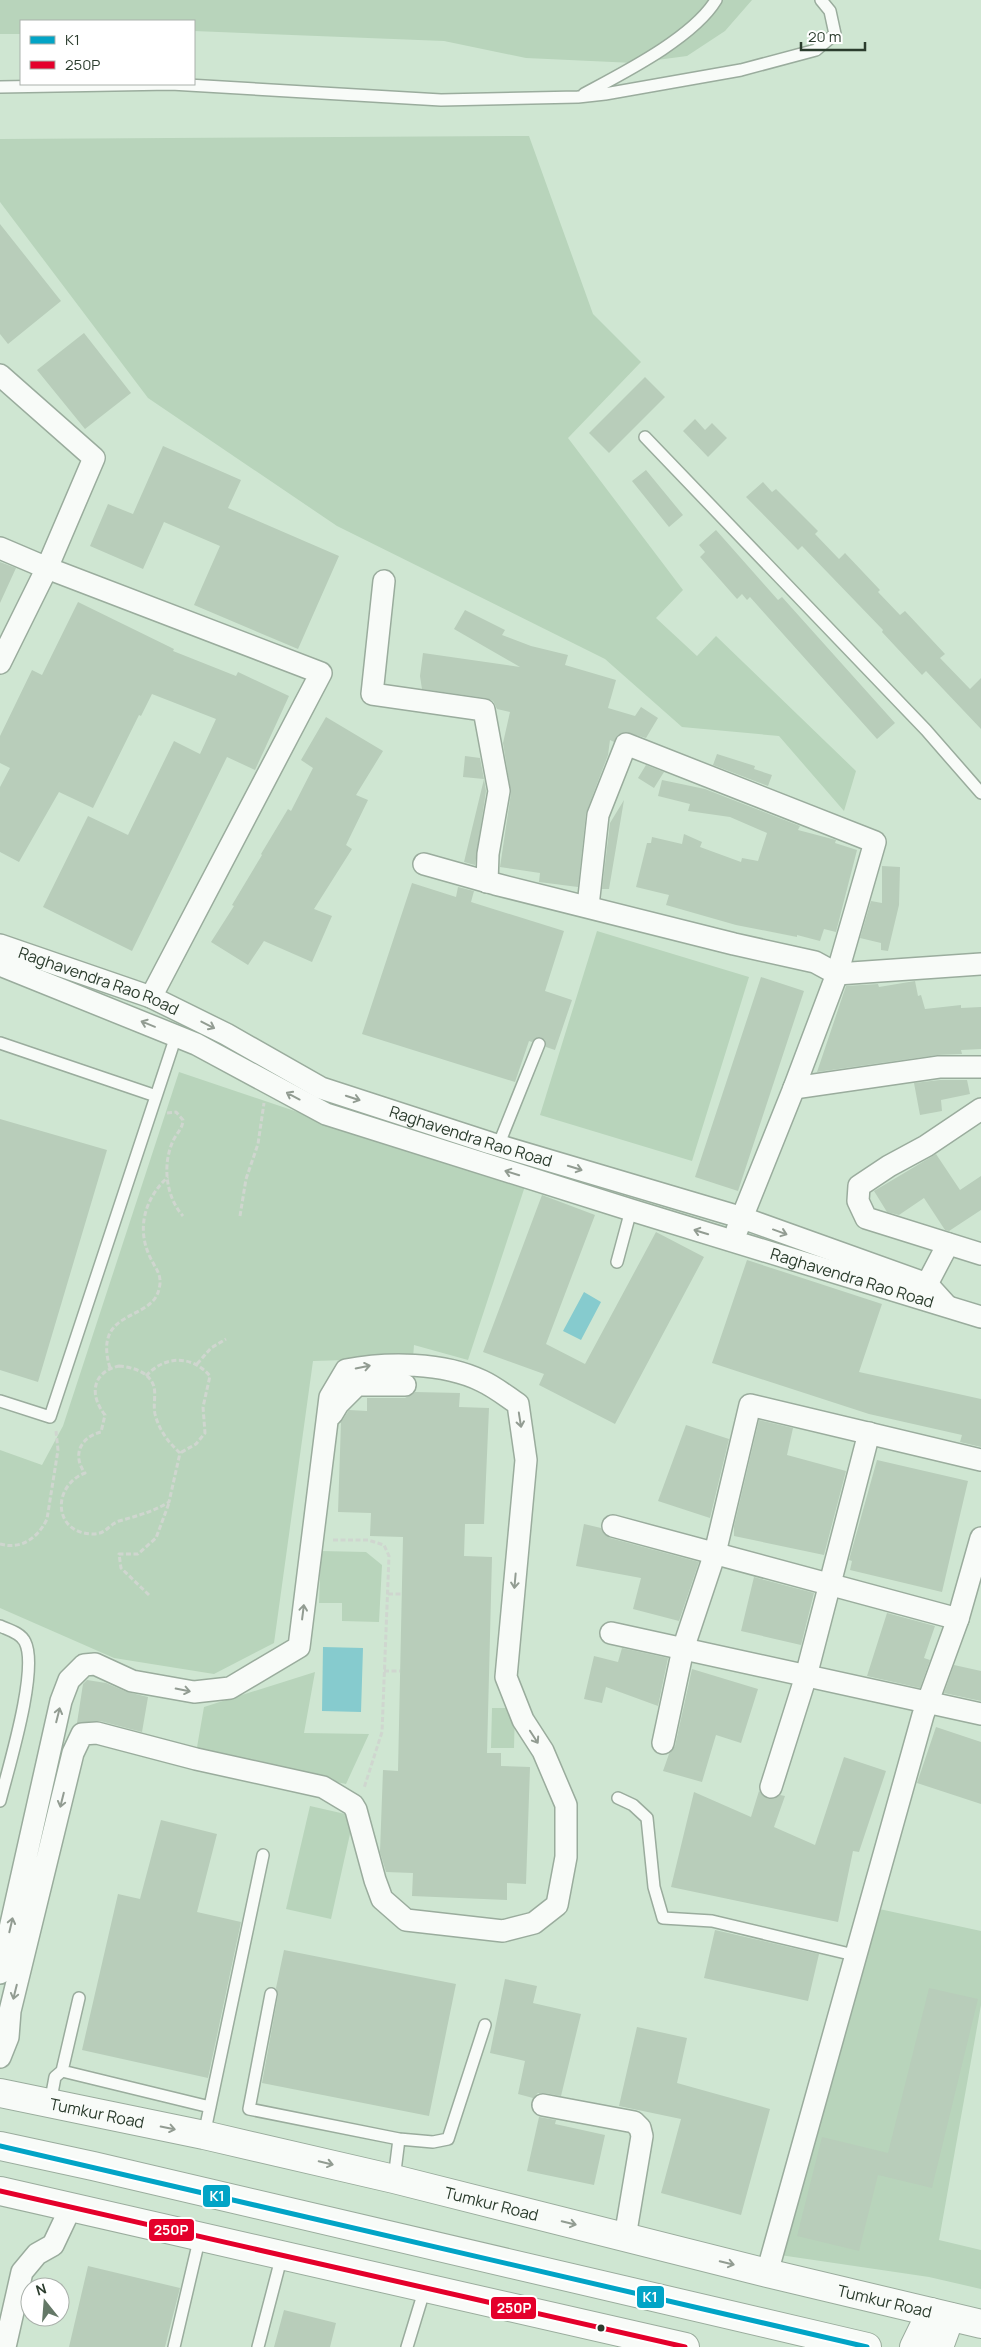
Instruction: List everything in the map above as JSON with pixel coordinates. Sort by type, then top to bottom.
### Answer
[{"type":"main road","name":"Tumkur Road","points":[[0,2093],[50,2105],[204,2135],[394,2179],[625,2238],[981,2324]]},
{"type":"main road","points":[[0,2146],[93,2166],[867,2347]]},
{"type":"main road","points":[[0,2191],[684,2347]]},
{"type":"main road","points":[[914,2347],[940,2314]]},
{"type":"main road","points":[[938,2347],[940,2314]]},
{"type":"street","points":[[0,375],[94,458],[47,568],[0,663]]},
{"type":"street","points":[[0,548],[47,568],[321,673],[151,997]]},
{"type":"street","points":[[384,581],[372,694],[423,703],[484,710],[500,791],[488,854],[487,882]]},
{"type":"street","points":[[588,906],[598,815],[626,744],[875,842],[837,974],[743,1218],[732,1241]]},
{"type":"street","points":[[424,864],[487,882],[734,944],[815,962],[837,974],[981,964]]},
{"type":"street","name":"Raghavendra Rao Road","points":[[0,945],[151,997],[226,1034],[321,1088],[498,1146],[743,1218],[927,1284],[948,1307]]},
{"type":"street","name":"Raghavendra Rao Road","points":[[0,965],[196,1044],[326,1114],[981,1317]]},
{"type":"street","points":[[794,1088],[939,1067],[981,1067]]},
{"type":"street","points":[[981,1110],[859,1186],[858,1201],[866,1218],[981,1254]]},
{"type":"street","points":[[927,1284],[948,1244]]},
{"type":"street","points":[[0,1973],[50,1746],[69,1680],[84,1665],[95,1664],[132,1681],[194,1692],[230,1688],[299,1646],[330,1397],[346,1370],[375,1364],[450,1369],[483,1381],[518,1404],[526,1460],[506,1677],[523,1720],[543,1751],[566,1805],[566,1857],[557,1905],[534,1923],[503,1931],[406,1920],[382,1899],[375,1880],[362,1829],[353,1805],[324,1787],[196,1759],[97,1733],[82,1734],[73,1752],[10,2011],[8,2037],[0,2057]]},
{"type":"street","points":[[326,1425],[338,1404],[357,1385],[405,1385]]},
{"type":"street","points":[[663,1744],[683,1649],[715,1552],[750,1405],[981,1460]]},
{"type":"street","points":[[771,1787],[806,1676],[869,1433]]},
{"type":"street","points":[[613,1526],[958,1619]]},
{"type":"street","points":[[767,2273],[854,1955],[927,1702],[958,1619],[981,1538]]},
{"type":"street","points":[[611,1633],[981,1714]]},
{"type":"street","points":[[50,1746],[73,1752]]},
{"type":"street","points":[[548,1911],[554,1809]]},
{"type":"street","points":[[544,2105],[634,2122],[640,2128],[642,2136],[625,2238]]},
{"type":"street","points":[[5,2347],[22,2272],[37,2254],[53,2245],[71,2207]]},
{"type":"lane","points":[[578,97],[640,64],[707,15],[716,0]]},
{"type":"lane","points":[[188,85],[441,100],[578,97],[605,94],[741,70],[816,50],[835,34],[830,11],[821,0]]},
{"type":"lane","points":[[0,87],[114,85]]},
{"type":"lane","points":[[645,437],[926,730],[981,793]]},
{"type":"lane","points":[[0,1401],[50,1417],[176,1036]]},
{"type":"lane","points":[[0,1043],[156,1096]]},
{"type":"lane","points":[[498,1146],[539,1044]]},
{"type":"lane","points":[[617,1262],[631,1210]]},
{"type":"lane","points":[[0,1626],[19,1635],[25,1642],[29,1655],[25,1704],[0,1801]]},
{"type":"lane","points":[[618,1798],[633,1805],[647,1818],[654,1887],[663,1918],[712,1921],[854,1955]]},
{"type":"lane","points":[[204,2135],[263,1855]]},
{"type":"lane","points":[[272,1994],[248,2109],[399,2139],[434,2142],[448,2139],[485,2025]]},
{"type":"lane","points":[[50,2105],[55,2077],[62,2070],[79,1998]]},
{"type":"lane","points":[[62,2070],[210,2107]]},
{"type":"lane","points":[[394,2179],[399,2139]]},
{"type":"lane","points":[[174,2347],[200,2236]]},
{"type":"lane","points":[[258,2347],[282,2255]]},
{"type":"lane","points":[[407,2347],[425,2288]]},
{"type":"path","points":[[240,1216],[246,1179],[258,1144],[267,1082]]},
{"type":"path","points":[[149,1116],[157,1116],[172,1111],[180,1115],[183,1120],[183,1125],[169,1152],[168,1177],[172,1201],[183,1216]]},
{"type":"path","points":[[110,1368],[106,1349],[112,1331],[125,1316],[150,1305],[159,1292],[160,1274],[146,1247],[143,1220],[152,1195],[168,1177]]},
{"type":"path","points":[[197,1364],[211,1348],[226,1339]]},
{"type":"path","points":[[146,1376],[153,1369],[170,1361],[180,1360],[197,1364],[210,1376],[203,1406],[205,1433],[196,1444],[180,1453],[169,1502],[156,1538],[138,1554],[119,1554],[121,1568],[149,1595]]},
{"type":"path","points":[[169,1502],[144,1515],[116,1522],[110,1528],[94,1534],[78,1531],[65,1518],[61,1510],[64,1491],[69,1483],[85,1473],[78,1460],[81,1444],[86,1438],[101,1432],[104,1415],[97,1403],[95,1387],[102,1372],[110,1368],[128,1366],[146,1376],[154,1386],[153,1401],[159,1427],[172,1446],[180,1453]]},
{"type":"path","points":[[0,1544],[16,1546],[26,1543],[42,1529],[47,1520],[58,1450],[57,1439],[50,1417]]},
{"type":"path","points":[[312,1540],[368,1540],[384,1546],[389,1556],[382,1732],[363,1792],[353,1805]]},
{"type":"path","points":[[388,1594],[402,1594]]},
{"type":"path","points":[[384,1671],[400,1671]]},
{"type":"green space","points":[[0,0],[752,0],[725,31],[687,56],[634,63],[526,58],[444,41],[195,31],[195,20],[20,20],[20,34],[0,34]]},
{"type":"green space","points":[[529,136],[593,314],[641,362],[568,438],[683,590],[656,618],[697,656],[716,636],[856,771],[844,811],[779,736],[682,727],[605,659],[337,526],[148,398],[0,202],[0,139]]},
{"type":"green space","points":[[597,931],[749,977],[692,1161],[540,1115]]},
{"type":"green space","points":[[179,1072],[525,1186],[468,1360],[414,1345],[413,1358],[313,1361],[274,1643],[214,1674],[114,1658],[0,1608],[0,1450],[42,1465],[63,1426]]},
{"type":"green space","points":[[321,1551],[366,1552],[382,1565],[379,1622],[342,1621],[342,1603],[319,1603]]},
{"type":"green space","points":[[315,1672],[304,1733],[369,1734],[346,1784],[196,1753],[204,1707]]},
{"type":"green space","points":[[492,1708],[515,1708],[514,1748],[491,1748]]},
{"type":"green space","points":[[310,1806],[354,1816],[331,1919],[286,1909]]},
{"type":"green space","points":[[870,1907],[981,1931],[981,2005],[939,2240],[981,2250],[981,2289],[929,2277],[780,2255]]},
{"type":"water","points":[[584,1292],[601,1302],[581,1340],[563,1331]]},
{"type":"water","points":[[323,1647],[363,1648],[361,1712],[322,1711]]},
{"type":"building","points":[[0,224],[61,301],[8,344],[0,334]]},
{"type":"building","points":[[84,333],[131,393],[85,429],[37,370]]},
{"type":"building","points":[[645,377],[665,397],[609,453],[589,433]]},
{"type":"building","points":[[695,419],[705,430],[712,423],[727,438],[708,457],[683,431]]},
{"type":"building","points":[[163,446],[241,480],[228,508],[339,556],[298,649],[194,605],[220,546],[164,522],[143,569],[90,546],[108,504],[133,514]]},
{"type":"building","points":[[646,470],[683,515],[669,527],[632,481]]},
{"type":"building","points":[[763,482],[772,492],[776,489],[818,531],[815,534],[839,559],[845,553],[880,590],[878,592],[900,615],[905,611],[945,654],[940,658],[970,689],[981,678],[981,729],[926,671],[922,675],[882,632],[883,630],[802,546],[798,550],[746,497]]},
{"type":"building","points":[[716,530],[778,600],[782,597],[895,723],[877,739],[750,597],[747,600],[742,594],[737,599],[700,557],[705,552],[699,545]]},
{"type":"building","points":[[0,562],[16,568],[0,603]]},
{"type":"building","points":[[78,602],[174,649],[173,651],[236,676],[238,672],[289,696],[255,770],[227,757],[132,951],[43,907],[88,816],[128,835],[174,741],[200,754],[216,719],[152,694],[141,716],[139,715],[93,808],[59,792],[19,862],[0,852],[0,787],[10,768],[0,763],[0,736],[32,670],[42,675]]},
{"type":"building","points":[[465,610],[505,630],[502,635],[531,646],[568,655],[565,665],[616,680],[608,708],[635,716],[641,707],[658,718],[646,738],[625,732],[618,735],[614,742],[610,740],[608,755],[586,813],[578,887],[539,882],[540,873],[500,867],[511,793],[503,743],[510,712],[497,709],[493,701],[486,698],[422,689],[420,676],[423,653],[520,667],[454,629]]},
{"type":"building","points":[[326,717],[383,751],[356,795],[368,800],[346,845],[352,849],[314,909],[332,916],[312,962],[264,941],[248,965],[211,942],[234,906],[232,905],[288,809],[291,811],[313,768],[301,760]]},
{"type":"building","points":[[717,754],[755,766],[754,769],[772,775],[768,786],[713,765]]},
{"type":"building","points":[[465,756],[480,758],[484,779],[463,777]]},
{"type":"building","points":[[646,765],[664,772],[654,788],[638,778]]},
{"type":"building","points":[[484,779],[486,791],[475,865],[464,862]]},
{"type":"building","points":[[662,780],[705,789],[800,826],[798,830],[836,840],[835,843],[857,850],[836,932],[824,929],[820,941],[797,935],[797,937],[736,925],[666,905],[669,895],[636,887],[647,843],[651,843],[652,837],[682,844],[684,834],[702,842],[700,847],[741,862],[742,858],[758,861],[767,833],[730,817],[688,811],[690,804],[658,796]]},
{"type":"building","points":[[624,800],[609,889],[602,889],[610,823]]},
{"type":"building","points":[[882,866],[900,867],[899,905],[888,951],[881,950],[881,943],[860,938],[871,901],[882,903]]},
{"type":"building","points":[[412,883],[456,897],[458,887],[474,891],[471,902],[564,931],[545,991],[572,1000],[555,1050],[546,1047],[545,1040],[541,1037],[535,1038],[532,1042],[529,1041],[515,1082],[362,1034]]},
{"type":"building","points":[[761,977],[804,991],[738,1191],[695,1177]]},
{"type":"building","points":[[915,981],[918,996],[921,995],[925,1009],[961,1005],[961,1008],[981,1007],[981,1049],[961,1050],[962,1054],[937,1055],[817,1072],[846,986],[878,984],[879,987]]},
{"type":"building","points":[[940,1080],[967,1080],[970,1094],[941,1100],[942,1111],[920,1115],[914,1083]]},
{"type":"building","points":[[0,1119],[107,1150],[38,1382],[0,1370]]},
{"type":"building","points":[[936,1154],[960,1190],[981,1176],[981,1210],[949,1231],[945,1230],[924,1198],[899,1215],[887,1212],[874,1191]]},
{"type":"building","points":[[542,1195],[595,1215],[546,1344],[585,1364],[656,1232],[704,1257],[615,1424],[539,1385],[544,1374],[483,1352]]},
{"type":"building","points":[[747,1260],[882,1304],[859,1372],[981,1399],[981,1447],[960,1442],[962,1435],[869,1414],[712,1363]]},
{"type":"building","points":[[415,1392],[460,1393],[459,1407],[489,1408],[484,1524],[465,1524],[464,1556],[492,1557],[487,1753],[501,1753],[501,1766],[530,1767],[526,1884],[507,1883],[507,1900],[412,1896],[413,1873],[386,1872],[380,1852],[383,1770],[398,1771],[403,1537],[370,1536],[371,1513],[338,1512],[341,1422],[349,1410],[367,1411],[367,1398],[405,1398]]},
{"type":"building","points":[[759,1420],[793,1428],[787,1455],[846,1471],[824,1555],[734,1536],[734,1526]]},
{"type":"building","points":[[686,1425],[729,1439],[710,1518],[658,1501]]},
{"type":"building","points":[[877,1460],[968,1481],[942,1592],[850,1570],[852,1561],[849,1560]]},
{"type":"building","points":[[584,1524],[601,1528],[604,1534],[610,1538],[699,1562],[679,1621],[633,1609],[641,1578],[576,1566]]},
{"type":"building","points":[[754,1577],[814,1593],[801,1645],[741,1631]]},
{"type":"building","points":[[887,1613],[935,1626],[924,1658],[930,1660],[920,1688],[867,1676]]},
{"type":"building","points":[[622,1648],[668,1658],[658,1706],[606,1687],[602,1703],[584,1699],[594,1656],[618,1662]]},
{"type":"building","points":[[954,1665],[981,1671],[981,1701],[944,1693]]},
{"type":"building","points":[[692,1669],[758,1689],[741,1743],[716,1735],[702,1782],[663,1771],[669,1754],[675,1746]]},
{"type":"building","points":[[87,1680],[106,1683],[127,1692],[148,1697],[142,1732],[100,1721],[77,1723],[83,1684]]},
{"type":"building","points":[[936,1727],[981,1742],[981,1804],[917,1783]]},
{"type":"building","points":[[844,1757],[886,1771],[859,1852],[853,1851],[838,1922],[671,1887],[694,1792],[751,1817],[759,1791],[768,1799],[774,1799],[780,1795],[785,1796],[774,1827],[815,1845]]},
{"type":"building","points":[[161,1820],[217,1834],[197,1912],[241,1922],[208,2078],[82,2050],[118,1894],[140,1899]]},
{"type":"building","points":[[715,1930],[819,1954],[808,2001],[704,1978]]},
{"type":"building","points":[[284,1950],[456,1984],[429,2116],[262,2083],[278,1995],[276,1988]]},
{"type":"building","points":[[505,1979],[537,1986],[533,2003],[581,2014],[561,2096],[538,2093],[533,2098],[518,2094],[525,2061],[490,2053]]},
{"type":"building","points":[[929,1988],[978,1999],[932,2188],[878,2175],[859,2251],[797,2236],[822,2137],[888,2153]]},
{"type":"building","points":[[637,2027],[687,2038],[677,2083],[770,2109],[741,2215],[661,2193],[681,2119],[619,2106]]},
{"type":"building","points":[[539,2117],[556,2120],[555,2124],[605,2135],[594,2185],[527,2171]]},
{"type":"building","points":[[88,2266],[180,2288],[165,2347],[69,2347]]},
{"type":"building","points":[[284,2310],[336,2323],[330,2347],[274,2347]]},
{"type":"transit line","name":"K1","points":[[0,2146],[867,2347]]},
{"type":"transit line","name":"250P","points":[[0,2191],[685,2347]]}]
